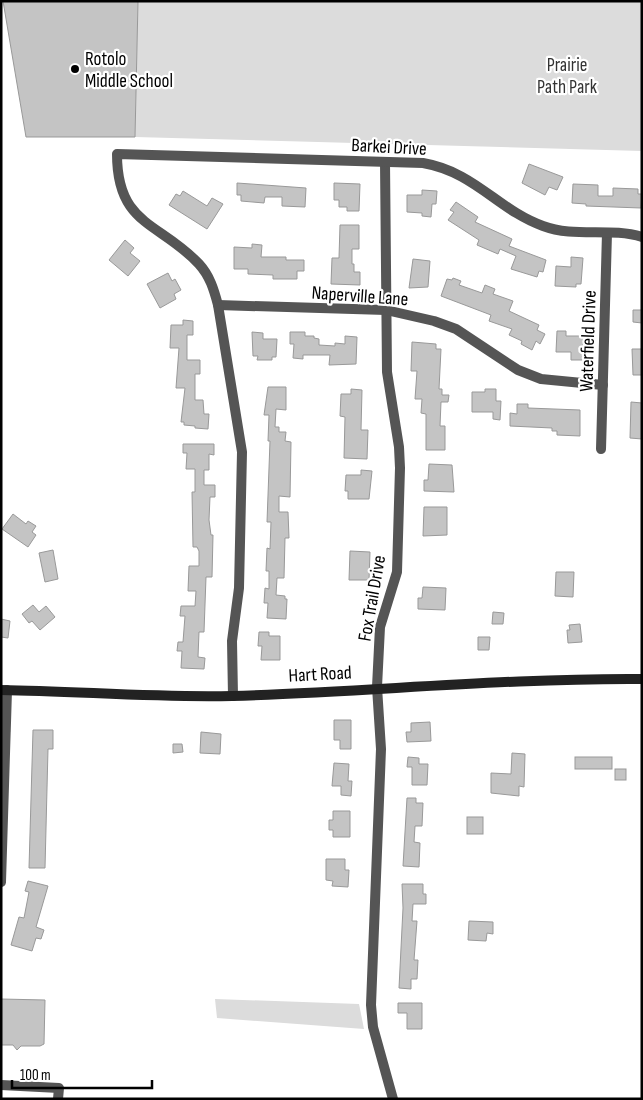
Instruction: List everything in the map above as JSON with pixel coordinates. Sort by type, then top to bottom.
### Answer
[{"type":"street","name":"Barkei Drive","points":[[218,305],[212,286],[200,265],[181,248],[142,220],[131,206],[120,185],[117,170],[117,154],[423,163],[451,170],[534,222],[546,227],[558,230],[642,237]]},
{"type":"street","name":"Fox Trail Drive","points":[[385,162],[387,372],[399,447],[400,468],[397,572],[380,627],[377,688],[381,749],[371,1004],[373,1027],[394,1099]]},
{"type":"street","name":"Waterfield Drive","points":[[601,449],[607,233]]},
{"type":"street","name":"Naperville Lane","points":[[218,305],[386,310],[434,321],[456,329],[518,370],[541,379],[604,385]]},
{"type":"street","points":[[218,305],[242,452],[239,588],[232,641],[233,696]]},
{"type":"street","name":"Hart Road","points":[[4,690],[141,696],[233,696],[377,688],[642,680]]},
{"type":"street","points":[[1,882],[4,690]]},
{"type":"street","points":[[1,1085],[59,1093]]},
{"type":"green space","name":"Prairie Path Park","points":[[138,1],[642,1],[642,151],[135,137]]},
{"type":"green space","points":[[215,999],[359,1004],[364,1029],[217,1018]]},
{"type":"building","name":"Rotolo Middle School","points":[[3,1],[138,1],[135,137],[26,137]]},
{"type":"building","points":[[529,164],[563,177],[557,190],[549,187],[545,195],[522,183]]},
{"type":"building","points":[[237,183],[306,188],[305,207],[282,206],[282,197],[265,197],[264,203],[241,201],[241,195],[237,195]]},
{"type":"building","points":[[334,183],[360,184],[359,211],[347,211],[347,207],[339,207],[339,200],[334,200]]},
{"type":"building","points":[[573,184],[598,185],[598,196],[613,196],[613,188],[638,189],[638,194],[642,194],[641,208],[586,206],[586,204],[572,203]]},
{"type":"building","points":[[422,190],[437,191],[436,204],[432,204],[431,217],[422,216],[422,213],[407,212],[407,195],[422,195]]},
{"type":"building","points":[[183,191],[207,206],[212,198],[223,204],[207,229],[169,205],[176,194],[180,196]]},
{"type":"building","points":[[456,202],[478,217],[475,222],[512,239],[509,246],[546,260],[543,272],[539,271],[537,277],[511,269],[516,256],[500,249],[498,254],[477,245],[479,240],[448,220],[454,212],[450,210]]},
{"type":"building","points":[[340,225],[359,225],[359,249],[352,249],[352,264],[354,264],[354,272],[360,272],[360,285],[331,284],[332,258],[339,258]]},
{"type":"building","points":[[125,240],[134,248],[130,253],[140,261],[128,276],[109,260]]},
{"type":"building","points":[[252,244],[262,245],[261,257],[286,257],[286,260],[304,260],[304,271],[297,271],[297,279],[273,279],[273,275],[248,274],[248,269],[234,269],[234,247],[252,248]]},
{"type":"building","points":[[571,257],[583,258],[581,284],[576,284],[576,287],[555,286],[556,266],[571,267]]},
{"type":"building","points":[[413,259],[430,261],[428,287],[409,288]]},
{"type":"building","points":[[168,273],[172,281],[175,279],[181,290],[174,294],[176,299],[160,308],[147,284]]},
{"type":"building","points":[[453,278],[461,281],[459,285],[482,293],[485,285],[495,289],[493,294],[513,301],[509,311],[539,325],[537,330],[545,334],[540,344],[536,341],[532,350],[521,344],[522,341],[509,335],[512,329],[489,321],[491,315],[441,296],[447,279],[452,280]]},
{"type":"building","points":[[633,310],[642,310],[642,323],[633,322]]},
{"type":"building","points":[[183,320],[193,321],[193,335],[187,335],[187,360],[200,360],[200,374],[195,374],[195,400],[203,400],[204,414],[209,414],[208,429],[195,428],[195,426],[184,425],[184,422],[181,422],[185,388],[176,388],[179,348],[170,348],[171,325],[183,325]]},
{"type":"building","points":[[557,331],[566,331],[566,336],[583,336],[583,360],[571,360],[571,352],[556,352]]},
{"type":"building","points":[[252,332],[263,333],[263,339],[277,339],[276,357],[272,357],[272,360],[257,360],[258,356],[253,356]]},
{"type":"building","points":[[290,332],[305,332],[305,336],[314,336],[314,338],[319,339],[319,345],[335,346],[335,343],[345,344],[345,336],[357,337],[356,364],[329,365],[330,355],[303,355],[303,359],[293,358],[294,344],[290,344]]},
{"type":"building","points":[[412,342],[436,344],[436,349],[441,349],[439,389],[442,389],[442,395],[449,395],[448,402],[441,402],[440,426],[445,426],[445,450],[426,450],[426,414],[421,413],[422,399],[415,399],[417,371],[411,371]]},
{"type":"building","points":[[632,349],[642,349],[642,375],[633,375]]},
{"type":"building","points":[[268,387],[286,387],[286,410],[276,409],[275,427],[279,427],[279,432],[286,432],[285,441],[291,442],[290,497],[279,496],[279,512],[288,512],[289,538],[285,538],[284,578],[277,578],[276,595],[285,596],[285,599],[287,599],[286,619],[267,618],[268,603],[264,603],[265,588],[269,589],[269,571],[266,571],[267,548],[270,549],[271,522],[267,522],[269,415],[264,415]]},
{"type":"building","points":[[351,389],[362,390],[361,430],[368,430],[367,459],[344,458],[345,417],[340,416],[341,394],[351,394]]},
{"type":"building","points":[[485,389],[496,389],[496,401],[501,401],[500,420],[493,419],[493,412],[472,412],[472,392],[485,392]]},
{"type":"building","points":[[631,402],[642,403],[642,439],[630,438]]},
{"type":"building","points":[[517,404],[528,404],[528,408],[580,410],[580,436],[557,435],[557,431],[552,431],[552,428],[510,426],[510,413],[517,414]]},
{"type":"building","points":[[183,444],[214,444],[214,455],[209,454],[209,470],[204,470],[204,485],[215,485],[215,497],[210,497],[209,520],[211,535],[213,535],[212,577],[206,577],[204,632],[199,632],[198,657],[205,658],[204,669],[181,668],[182,651],[177,651],[178,642],[183,642],[185,616],[180,616],[181,606],[195,606],[196,591],[188,591],[189,566],[199,566],[199,551],[197,547],[193,547],[192,492],[195,492],[195,469],[186,469],[187,453],[183,453]]},
{"type":"building","points":[[429,464],[452,465],[454,492],[424,491],[424,480],[428,480]]},
{"type":"building","points":[[361,470],[372,471],[369,499],[348,499],[348,491],[345,491],[346,475],[361,475]]},
{"type":"building","points":[[424,507],[447,507],[447,535],[423,536]]},
{"type":"building","points":[[13,514],[26,524],[28,521],[36,526],[32,532],[36,535],[28,547],[2,529]]},
{"type":"building","points":[[53,550],[58,579],[45,582],[39,553]]},
{"type":"building","points":[[350,551],[370,552],[369,580],[349,580]]},
{"type":"building","points":[[556,572],[574,572],[573,597],[555,596]]},
{"type":"building","points":[[423,587],[446,588],[445,610],[418,609],[418,598],[422,598]]},
{"type":"building","points":[[33,605],[39,612],[46,606],[55,617],[40,630],[32,621],[29,623],[22,614]]},
{"type":"building","points":[[493,612],[504,613],[503,624],[492,624]]},
{"type":"building","points":[[1,619],[10,621],[8,638],[1,637]]},
{"type":"building","points":[[580,624],[582,642],[568,643],[567,630],[570,630],[569,625]]},
{"type":"building","points":[[259,632],[269,632],[269,636],[280,636],[280,660],[261,660],[262,646],[258,646]]},
{"type":"building","points":[[478,637],[490,637],[489,650],[478,650]]},
{"type":"building","points":[[334,720],[351,720],[351,749],[340,749],[340,740],[334,740]]},
{"type":"building","points":[[430,722],[431,741],[407,742],[406,732],[411,732],[411,723]]},
{"type":"building","points":[[33,730],[53,730],[53,749],[48,749],[45,868],[29,868]]},
{"type":"building","points":[[201,732],[221,734],[220,754],[200,753]]},
{"type":"building","points":[[173,744],[182,744],[183,752],[173,753]]},
{"type":"building","points":[[512,753],[525,754],[524,787],[519,786],[519,796],[491,793],[491,773],[511,774]]},
{"type":"building","points":[[408,757],[419,758],[419,764],[428,764],[427,785],[412,785],[412,767],[407,767]]},
{"type":"building","points":[[575,757],[612,757],[612,769],[575,769]]},
{"type":"building","points":[[334,763],[349,764],[348,781],[352,781],[351,796],[341,795],[341,786],[332,786]]},
{"type":"building","points":[[615,769],[626,769],[626,780],[615,780]]},
{"type":"building","points":[[407,798],[416,798],[416,803],[423,803],[422,826],[415,826],[414,842],[420,843],[419,867],[403,866]]},
{"type":"building","points":[[333,811],[350,811],[350,837],[333,837],[333,830],[329,830],[329,820],[333,820]]},
{"type":"building","points":[[467,817],[483,817],[483,834],[467,834]]},
{"type":"building","points":[[326,859],[345,859],[345,870],[349,870],[348,887],[332,886],[333,881],[326,880]]},
{"type":"building","points":[[28,881],[48,886],[36,927],[44,930],[41,939],[36,938],[32,951],[11,945],[19,917],[24,918],[29,892],[25,891]]},
{"type":"building","points":[[402,884],[423,884],[423,894],[426,894],[426,904],[413,904],[412,921],[417,921],[414,960],[418,960],[417,979],[411,979],[411,989],[399,988],[403,908]]},
{"type":"building","points":[[469,921],[493,922],[493,934],[487,933],[486,941],[468,940]]},
{"type":"building","points":[[1,999],[45,1000],[44,1044],[40,1046],[21,1046],[17,1050],[13,1045],[1,1045]]},
{"type":"building","points":[[398,1003],[422,1003],[422,1029],[407,1029],[407,1013],[398,1013]]},
{"type":"place","name":"Rotolo Middle School","points":[[75,69]]}]
